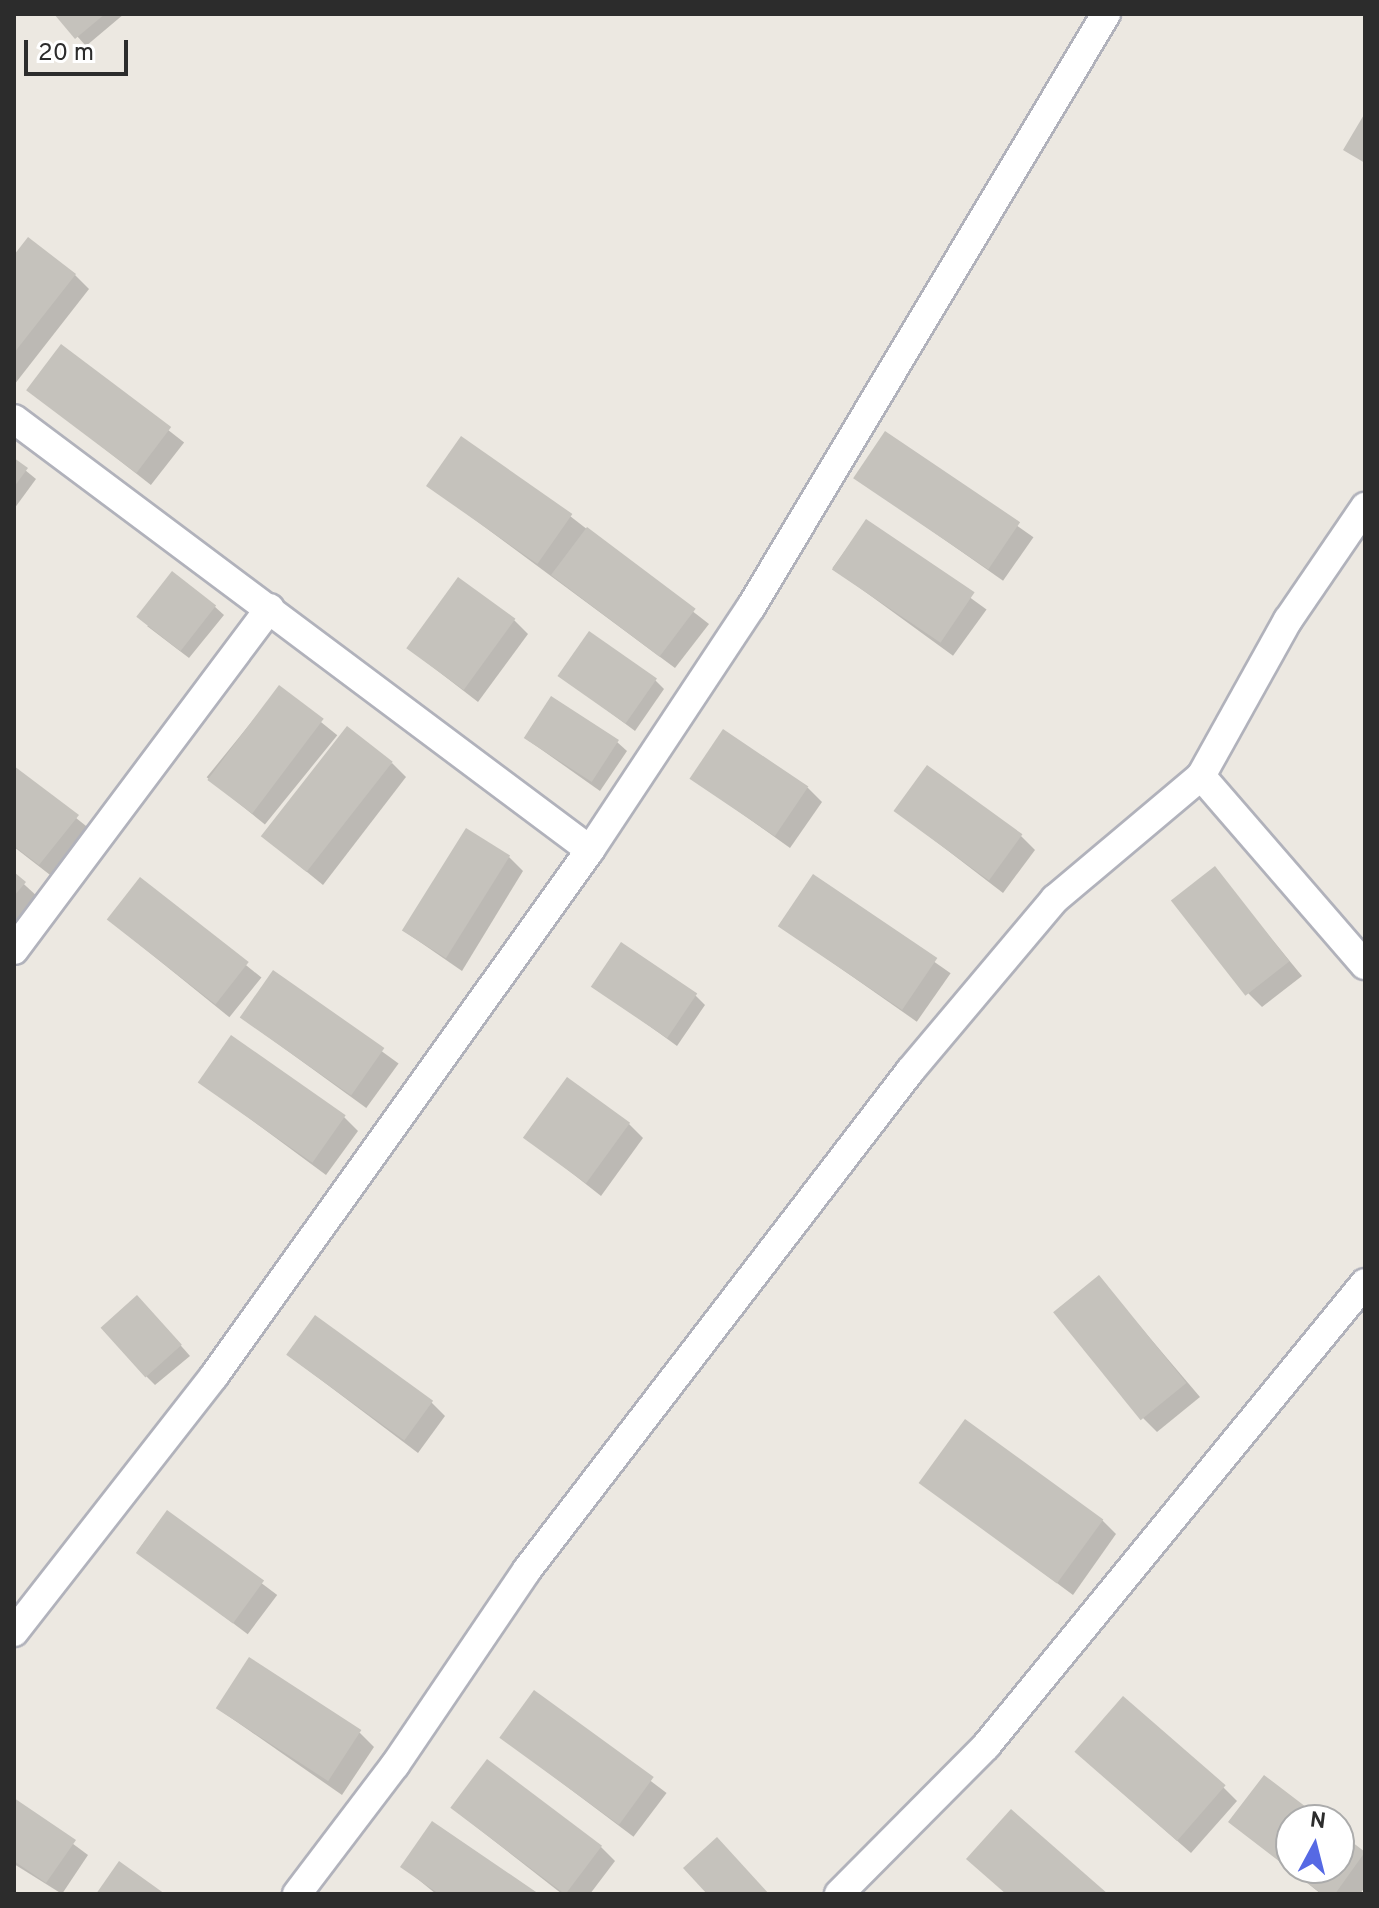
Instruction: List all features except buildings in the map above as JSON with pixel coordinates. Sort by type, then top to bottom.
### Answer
[{"type":"street","points":[[14,1632],[214,1376],[590,850],[751,607],[1106,14]]},
{"type":"street","points":[[14,419],[590,850]]},
{"type":"street","points":[[297,1894],[395,1765],[527,1570],[910,1071],[1055,899],[1201,776],[1288,620],[1365,507]]},
{"type":"street","points":[[14,950],[270,608]]},
{"type":"street","points":[[1201,776],[1365,965]]},
{"type":"street","points":[[839,1894],[986,1746],[1365,1283]]}]
